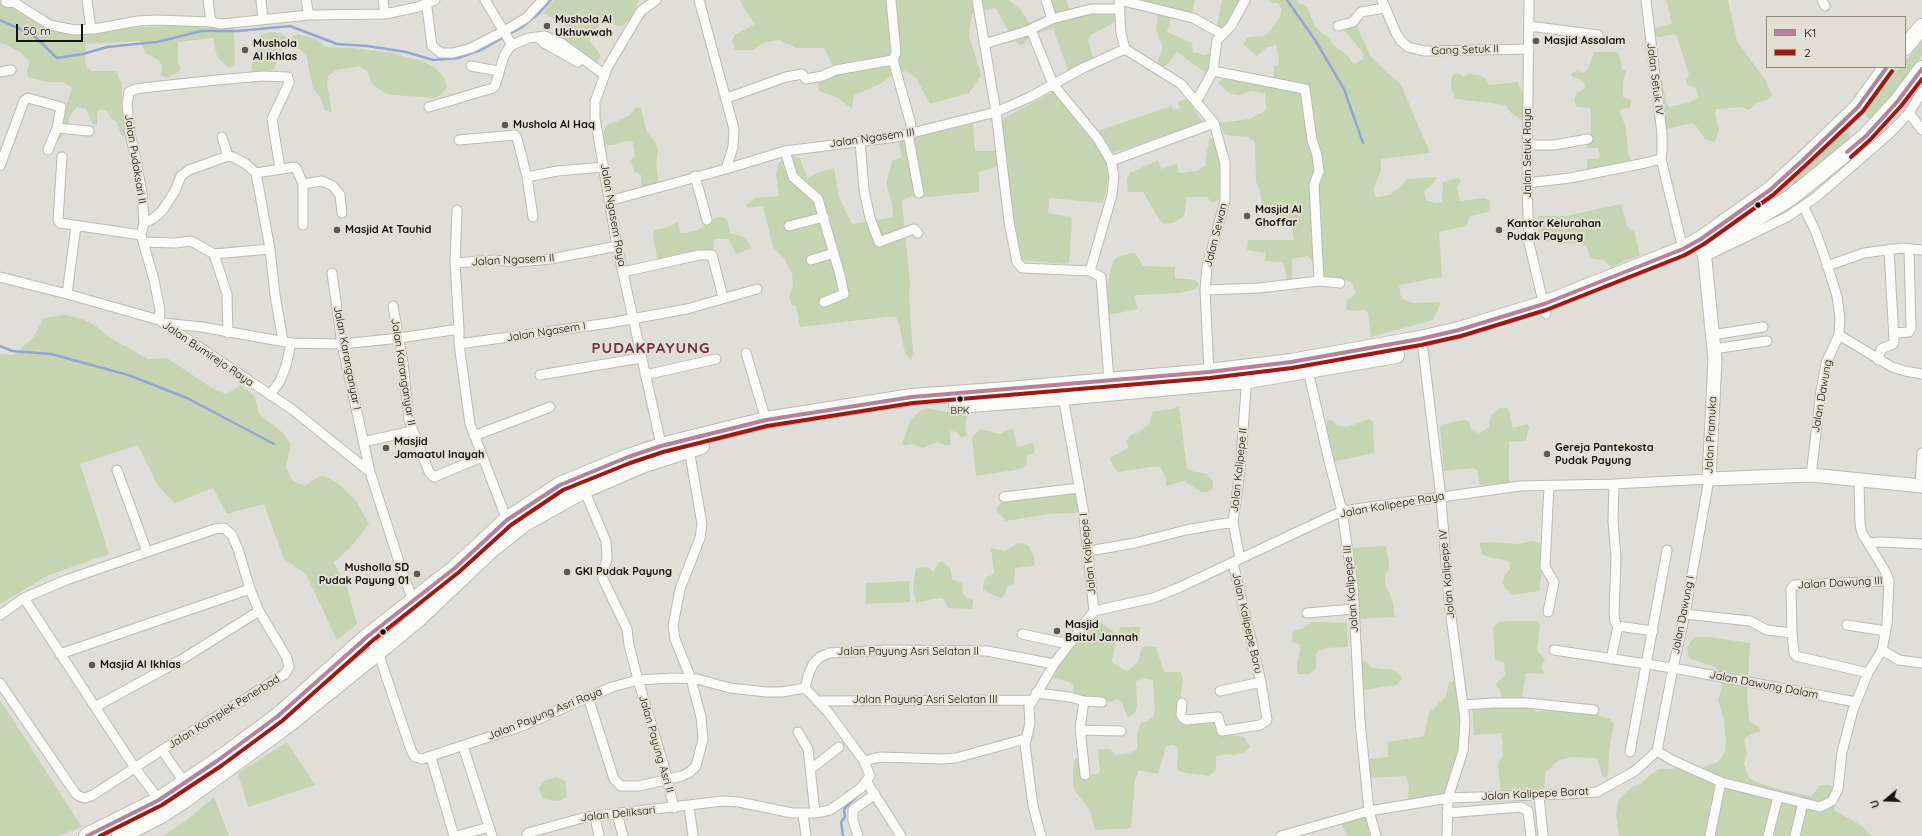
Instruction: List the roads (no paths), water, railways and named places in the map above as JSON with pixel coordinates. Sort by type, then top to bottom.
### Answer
[{"type":"highway","points":[[1906,45],[1922,27]]},
{"type":"highway","points":[[1545,309],[1701,240],[1770,190],[1858,107],[1886,68]]},
{"type":"highway","points":[[120,836],[161,815],[189,788],[278,716],[368,636],[455,568],[507,520],[560,485],[628,457],[688,449],[768,429],[897,409],[1063,397],[1247,374],[1373,354],[1423,349],[1458,341],[1497,324],[1597,295],[1704,254],[1790,198],[1852,148],[1897,102],[1922,69]]},
{"type":"highway","points":[[1858,107],[1858,121],[1865,124],[1878,123]]},
{"type":"highway","points":[[1834,129],[1846,127],[1854,133],[1852,148]]},
{"type":"highway","points":[[1373,354],[1428,337],[1497,324]]},
{"type":"highway","points":[[87,836],[159,800],[189,788],[286,726],[419,618],[492,549],[526,523],[584,490],[663,452],[766,420],[912,397],[1208,372],[1247,374]]},
{"type":"main road","name":"Jalan Pramuka","points":[[1704,254],[1715,360],[1709,479],[1811,475],[1921,486]]},
{"type":"street","points":[[88,0],[91,29]]},
{"type":"street","points":[[208,0],[211,22]]},
{"type":"street","points":[[261,0],[263,19]]},
{"type":"street","points":[[306,0],[309,15]]},
{"type":"street","points":[[383,0],[385,14]]},
{"type":"street","points":[[485,0],[508,37]]},
{"type":"street","points":[[429,108],[493,88],[495,86],[498,71],[504,56],[508,37],[543,0]]},
{"type":"street","name":"Jalan Ngasem Raya","points":[[656,0],[642,11],[604,78],[595,102],[596,118],[617,246],[663,452]]},
{"type":"street","points":[[699,0],[727,98],[734,129],[733,147],[726,169]]},
{"type":"street","points":[[891,0],[896,53],[893,60],[910,121],[911,127],[908,134],[919,193]]},
{"type":"street","points":[[976,0],[996,112],[1009,222],[1019,266],[1022,268],[1090,271],[1099,275],[1102,279],[1109,380]]},
{"type":"street","points":[[1046,0],[1052,19]]},
{"type":"street","points":[[1196,102],[1213,71],[1216,43],[1222,34],[1231,26],[1245,0]]},
{"type":"street","name":"Jalan Setuk Raya","points":[[1529,0],[1527,182],[1529,243],[1545,309]]},
{"type":"street","name":"Jalan Setuk IV","points":[[1646,0],[1662,134],[1661,159],[1683,249]]},
{"type":"street","points":[[6,2],[15,3],[50,24],[74,30],[157,20],[211,22],[221,24],[309,15],[385,14],[430,1],[432,46],[441,53],[453,53],[508,37],[523,39],[538,37],[544,43],[559,47],[576,61],[604,78]]},
{"type":"street","points":[[984,44],[1031,30],[1052,19],[1091,8],[1119,3],[1193,18],[1222,34]]},
{"type":"street","points":[[1119,3],[1121,33],[1125,49]]},
{"type":"street","points":[[1338,26],[1353,22],[1361,12],[1384,4]]},
{"type":"street","name":"Gang Setuk II","points":[[1384,4],[1396,33],[1401,41],[1408,47],[1424,51],[1529,49]]},
{"type":"street","points":[[1529,26],[1598,35]]},
{"type":"street","points":[[1031,30],[1053,84],[1098,139],[1111,161],[1114,176],[1112,195],[1090,271]]},
{"type":"street","name":"Jalan Ngasem III","points":[[609,201],[785,151],[908,134],[996,112],[1083,68],[1125,49]]},
{"type":"street","name":"Jalan Sewan","points":[[1125,49],[1181,84],[1214,123],[1225,162],[1226,201],[1207,267],[1205,290],[1208,372]]},
{"type":"street","points":[[727,98],[802,74],[806,79],[817,77],[836,70],[893,60]]},
{"type":"street","points":[[471,66],[498,71]]},
{"type":"street","points":[[0,72],[11,70]]},
{"type":"street","points":[[1213,71],[1305,89],[1312,140],[1317,155],[1318,171],[1314,185],[1319,281]]},
{"type":"street","name":"Jalan Pudaksari II","points":[[142,238],[144,223],[136,155],[130,134],[127,104],[129,92],[136,89],[150,87],[263,76],[288,77],[289,78],[283,98],[272,119],[280,170]]},
{"type":"street","points":[[1704,254],[1787,217],[1803,206],[1866,155],[1909,114],[1922,92]]},
{"type":"street","points":[[0,166],[25,100],[31,98],[61,106],[57,128],[48,150]]},
{"type":"street","points":[[1909,114],[1922,130]]},
{"type":"street","points":[[1111,161],[1214,123]]},
{"type":"street","points":[[57,128],[89,132]]},
{"type":"street","points":[[459,140],[515,135],[528,177],[534,217]]},
{"type":"street","points":[[222,137],[228,156]]},
{"type":"street","points":[[1528,145],[1554,145],[1588,139]]},
{"type":"street","points":[[860,141],[864,190],[870,218],[879,242],[914,229],[918,234]]},
{"type":"street","points":[[785,151],[793,177],[818,199],[834,253],[844,294],[824,302]]},
{"type":"street","points":[[144,223],[154,218],[165,207],[175,191],[181,176],[189,170],[228,156],[246,164],[256,173],[270,249],[275,295],[287,342],[286,366],[280,381],[270,395]]},
{"type":"street","points":[[62,157],[58,220],[62,224],[175,243],[191,241],[214,254],[270,249]]},
{"type":"street","points":[[1527,182],[1570,178],[1645,164],[1661,159]]},
{"type":"street","points":[[528,177],[556,171],[604,167]]},
{"type":"street","points":[[256,173],[296,168],[303,184],[303,225]]},
{"type":"street","points":[[695,176],[707,220]]},
{"type":"street","points":[[303,184],[322,181],[333,186],[340,196],[342,213]]},
{"type":"street","name":"Jalan Dawung","points":[[1803,206],[1815,230],[1837,296],[1840,318],[1840,335],[1826,363],[1817,420],[1811,475]]},
{"type":"street","points":[[457,210],[455,263],[458,329],[470,424],[507,520]]},
{"type":"street","points":[[790,226],[824,217]]},
{"type":"street","points":[[67,294],[76,226]]},
{"type":"street","points":[[142,238],[154,280],[161,322],[202,327],[287,342],[342,344],[400,338],[458,329]]},
{"type":"street","name":"Jalan Ngasem II","points":[[455,263],[494,260],[518,262],[550,259],[617,246]]},
{"type":"street","points":[[1878,360],[1881,349],[1893,344],[1894,333],[1889,249]]},
{"type":"street","points":[[1827,266],[1864,252],[1889,249],[1922,250]]},
{"type":"street","points":[[1894,333],[1909,332],[1911,328],[1909,249]]},
{"type":"street","points":[[811,260],[834,253]]},
{"type":"street","points":[[214,254],[227,294],[228,332]]},
{"type":"street","points":[[624,272],[699,255],[712,255],[715,260],[723,297]]},
{"type":"street","name":"Jalan Karanganyar I","points":[[332,273],[342,344],[370,472],[419,618]]},
{"type":"street","name":"Jalan Bumirejo Raya","points":[[0,277],[67,294],[161,322],[293,410],[370,472]]},
{"type":"street","points":[[1205,290],[1259,288],[1319,281],[1340,283]]},
{"type":"street","name":"Jalan Ngasem I","points":[[459,344],[632,318],[687,308],[757,289]]},
{"type":"street","name":"Jalan Karanganyar II","points":[[393,306],[400,338],[409,420],[429,472],[434,476],[482,457]]},
{"type":"street","points":[[1713,342],[1763,327]]},
{"type":"street","points":[[1840,335],[1878,360],[1905,371],[1922,374]]},
{"type":"street","points":[[1713,342],[1766,341]]},
{"type":"street","name":"Jalan Kalipepe IV","points":[[1423,349],[1440,496],[1449,602],[1464,705],[1466,732],[1463,750],[1448,798],[1447,836]]},
{"type":"street","points":[[746,353],[766,420]]},
{"type":"street","points":[[540,375],[641,358]]},
{"type":"street","points":[[645,375],[716,359]]},
{"type":"street","name":"Jalan Kalipepe III","points":[[1307,365],[1342,511],[1353,586],[1360,721],[1369,811],[1376,836]]},
{"type":"street","name":"Jalan Kalipepe II","points":[[1236,561],[1233,522],[1240,472],[1247,374]]},
{"type":"street","name":"Jalan Kalipepe I","points":[[1063,397],[1089,551],[1094,611]]},
{"type":"street","points":[[474,436],[550,407]]},
{"type":"street","points":[[364,442],[412,431]]},
{"type":"street","points":[[588,697],[614,779],[621,786],[639,786],[690,772],[698,760],[703,739],[702,717],[691,679],[675,639],[673,626],[680,589],[700,538],[702,524],[688,449]]},
{"type":"street","points":[[1921,486],[1922,454]]},
{"type":"street","points":[[117,470],[147,552]]},
{"type":"street","name":"Jalan Kalipepe Raya","points":[[1094,611],[1153,598],[1342,511],[1440,496],[1520,486],[1614,484],[1709,479]]},
{"type":"street","name":"Jalan Dawung I","points":[[1657,752],[1673,668],[1686,614],[1709,479]]},
{"type":"street","name":"Jalan Dawung III","points":[[1859,480],[1860,524],[1862,533],[1885,571],[1889,581],[1885,633],[1882,650]]},
{"type":"street","points":[[1611,659],[1618,626],[1615,622],[1614,613],[1614,484]]},
{"type":"street","points":[[1548,612],[1554,582],[1545,567],[1549,486]]},
{"type":"street","points":[[1004,497],[1079,488]]},
{"type":"street","name":"Jalan Payung Asri II","points":[[584,490],[606,542],[607,559],[602,575],[603,579],[627,629],[629,645],[642,680],[668,779],[674,808]]},
{"type":"street","points":[[1089,551],[1135,543],[1186,530],[1233,522]]},
{"type":"street","name":"Jalan Komplek Penerbad","points":[[0,615],[24,598],[66,580],[215,529],[224,528],[232,535],[259,611],[287,658],[289,667],[285,674],[162,750],[93,795],[85,798],[76,794],[0,683]]},
{"type":"street","points":[[1869,543],[1880,542],[1922,544]]},
{"type":"street","points":[[1630,752],[1648,664],[1667,550]]},
{"type":"street","name":"Jalan Kalipepe Baru","points":[[1182,703],[1181,715],[1186,720],[1218,717],[1222,731],[1260,725],[1267,720],[1261,682],[1236,561]]},
{"type":"street","name":"Jalan Dawung III","points":[[1792,633],[1791,589],[1794,584],[1889,581]]},
{"type":"street","points":[[60,654],[250,589]]},
{"type":"street","points":[[24,598],[135,768],[159,800]]},
{"type":"street","points":[[1307,613],[1354,609]]},
{"type":"street","points":[[95,708],[181,660],[259,611]]},
{"type":"street","points":[[1041,836],[1033,806],[1025,739],[1030,723],[1029,707],[1034,696],[1054,664],[1094,611]]},
{"type":"street","points":[[1686,614],[1750,621],[1767,630],[1792,633],[1794,653],[1796,656],[1868,673]]},
{"type":"street","points":[[1848,625],[1879,630],[1885,633]]},
{"type":"street","points":[[1618,626],[1653,631]]},
{"type":"street","points":[[1022,634],[1068,644]]},
{"type":"street","name":"Jalan Payung Asri Raya","points":[[368,636],[378,652],[411,750],[415,757],[422,759],[522,726],[612,687],[642,680],[703,680],[730,688],[755,692],[782,692],[805,688]]},
{"type":"street","name":"Jalan Payung Asri Selatan II","points":[[805,688],[813,664],[820,657],[829,653],[888,650],[987,652],[1054,664]]},
{"type":"street","name":"Jalan Dawung Dalam","points":[[1554,650],[1673,668],[1856,702]]},
{"type":"street","points":[[1657,752],[1721,782],[1820,807],[1832,801],[1838,789],[1842,752],[1856,702],[1868,673],[1882,650],[1899,660],[1922,663]]},
{"type":"street","points":[[642,680],[652,674],[682,672],[686,667]]},
{"type":"street","name":"Jalan Kalipepe Baru","points":[[1220,691],[1261,682]]},
{"type":"street","points":[[805,688],[818,701],[864,761],[870,776],[868,784],[901,836]]},
{"type":"street","points":[[1034,696],[1070,697],[1084,701],[1102,702]]},
{"type":"street","name":"Jalan Payung Asri Selatan III","points":[[818,701],[1034,696]]},
{"type":"street","points":[[1084,701],[1080,730],[1085,776]]},
{"type":"street","points":[[1464,705],[1528,703],[1594,710]]},
{"type":"street","points":[[1080,730],[1122,731]]},
{"type":"street","points":[[798,732],[808,749],[815,813]]},
{"type":"street","points":[[864,761],[880,757],[956,758],[1025,739]]},
{"type":"street","points":[[463,746],[492,836]]},
{"type":"street","points":[[811,768],[839,747]]},
{"type":"street","name":"Jalan Komplek Penerbad","points":[[162,750],[189,788]]},
{"type":"street","name":"Jalan Kalipepe Barat","points":[[1448,798],[1596,792],[1635,771],[1657,752]]},
{"type":"street","points":[[431,757],[455,836],[489,827]]},
{"type":"street","points":[[1710,836],[1721,782]]},
{"type":"street","name":"Jalan Deliksari","points":[[527,836],[528,833],[570,820],[734,801],[803,814],[815,813],[830,810],[868,784]]},
{"type":"street","points":[[858,836],[854,826],[854,810],[875,794]]},
{"type":"street","points":[[1539,795],[1543,836]]},
{"type":"street","points":[[1768,836],[1778,797]]},
{"type":"street","points":[[1285,835],[1369,811],[1448,798]]},
{"type":"street","points":[[1795,836],[1803,803]]},
{"type":"street","points":[[689,806],[693,836]]},
{"type":"street","points":[[1447,812],[1520,807],[1528,811],[1530,836]]},
{"type":"street","points":[[617,814],[622,836]]},
{"type":"street","points":[[803,814],[806,836]]},
{"type":"street","points":[[595,817],[599,836]]},
{"type":"waterway","points":[[0,20],[33,35],[57,58],[83,54],[107,47],[157,42],[201,31],[238,31],[290,26],[337,44],[367,46],[406,52],[433,60],[458,58],[481,50],[522,27],[539,13],[551,0]]},
{"type":"waterway","points":[[1287,0],[1315,40],[1344,89],[1363,143]]},
{"type":"waterway","points":[[0,346],[12,351],[51,354],[128,375],[187,398],[274,444]]},
{"type":"waterway","points":[[843,836],[841,822],[845,817],[844,809],[858,795]]},
{"type":"place","name":"Mushola Al Ukhuwwah","points":[[547,26]]},
{"type":"place","name":"Masjid Assalam","points":[[1536,41]]},
{"type":"place","name":"Mushola Al Ikhlas","points":[[245,50]]},
{"type":"place","name":"Mushola Al Haq","points":[[505,125]]},
{"type":"place","name":"Masjid Al Ghoffar","points":[[1247,216]]},
{"type":"place","name":"Masjid At Tauhid","points":[[337,230]]},
{"type":"place","name":"Kantor Kelurahan Pudak Payung","points":[[1499,230]]},
{"type":"place","name":"BPK","points":[[960,399]]},
{"type":"place","name":"Masjid Jamaatul Inayah","points":[[386,448]]},
{"type":"place","name":"Gereja Pantekosta Pudak Payung","points":[[1547,454]]},
{"type":"place","name":"GKI Pudak Payung","points":[[567,572]]},
{"type":"place","name":"Musholla SD Pudak Payung 01","points":[[417,574]]},
{"type":"place","name":"Masjid Baitul Jannah","points":[[1057,631]]},
{"type":"place","name":"Masjid Al Ikhlas","points":[[92,665]]},
{"type":"district","name":"PUDAKPAYUNG","points":[[651,348]]}]
